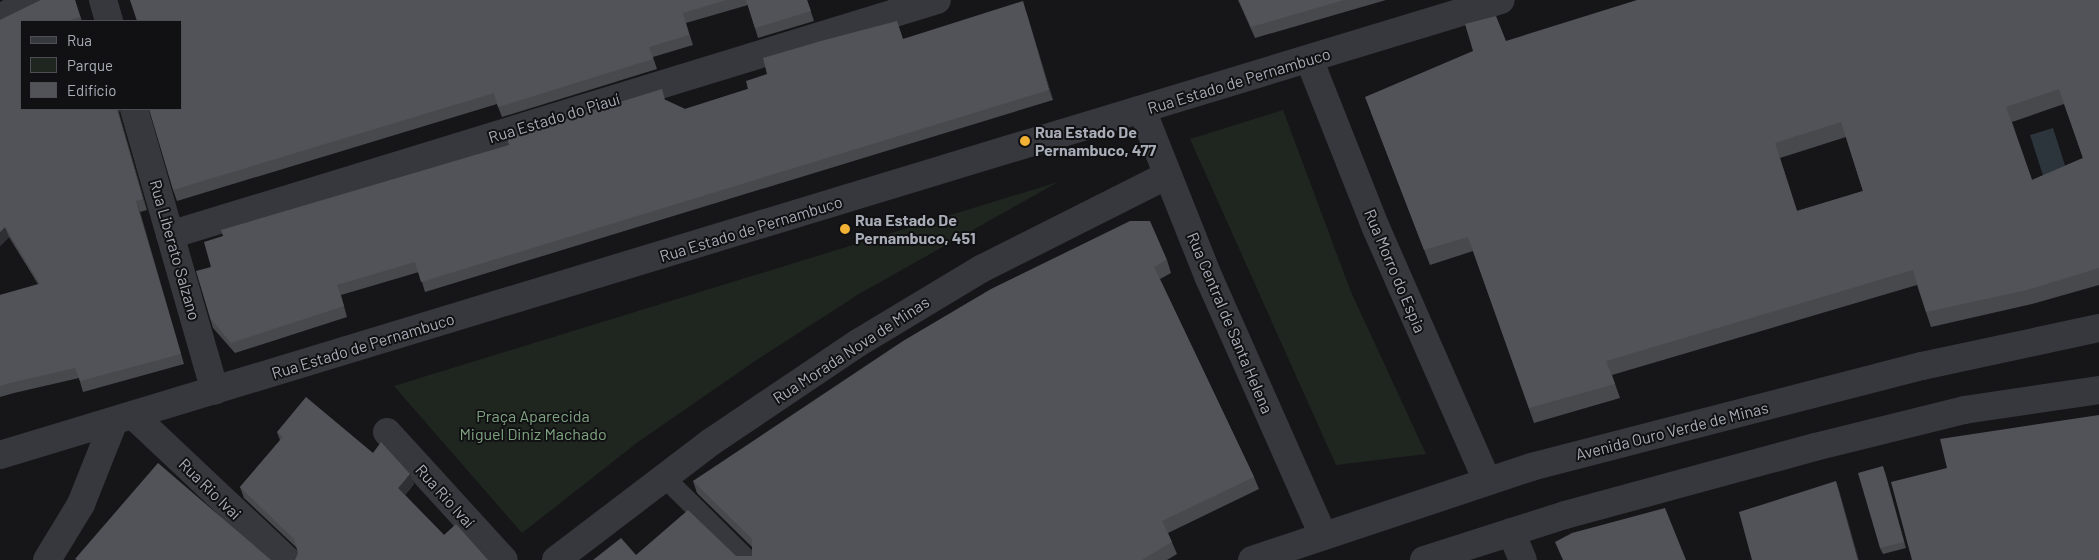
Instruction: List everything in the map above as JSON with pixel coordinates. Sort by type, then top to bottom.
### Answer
[{"type":"street","points":[[0,18],[33,0]]},
{"type":"street","points":[[103,0],[109,20]]},
{"type":"street","name":"Rua Estado do Piauí","points":[[170,235],[937,0]]},
{"type":"street","name":"Rua Estado de Pernambuco","points":[[0,455],[1501,0]]},
{"type":"street","name":"Rua Morro do Espia","points":[[1309,59],[1376,228],[1488,481]]},
{"type":"street","name":"Rua Liberato Salzano","points":[[134,110],[215,391]]},
{"type":"street","name":"Rua Central de Santa Helena","points":[[1142,110],[1168,175],[1322,533]]},
{"type":"street","name":"Rua Morada Nova de Minas","points":[[556,560],[664,476],[891,323],[981,269],[1168,175]]},
{"type":"street","name":"Avenida Ouro Verde de Minas","points":[[1252,560],[1322,533],[1488,481],[1922,366],[2099,328]]},
{"type":"street","points":[[1424,560],[1511,532],[1964,410],[2099,390]]},
{"type":"street","points":[[47,560],[81,504],[124,418]]},
{"type":"street","name":"Rua Rio Ivai","points":[[124,418],[287,560]]},
{"type":"street","name":"Rua Rio Ivaí","points":[[387,432],[504,560]]},
{"type":"street","points":[[1511,532],[1523,560]]},
{"type":"lane","points":[[664,476],[748,560]]},
{"type":"green space","points":[[1283,110],[1351,292],[1426,454],[1336,465],[1190,139]]},
{"type":"green space","name":"Praça Aparecida Miguel Diniz Machado","points":[[1058,182],[859,294],[758,359],[638,442],[522,533],[394,386]]},
{"type":"shaded area","points":[[2053,128],[2069,178],[2046,185],[2030,135]]},
{"type":"building","points":[[41,0],[75,0],[80,17],[72,20],[20,20],[20,110],[117,110],[143,199],[136,201],[181,354],[80,381],[75,368],[0,386],[0,295],[40,284],[5,227],[0,232],[0,20]]},
{"type":"building","points":[[130,0],[726,0],[683,13],[689,35],[649,47],[653,59],[498,107],[494,93],[173,190],[149,110],[182,110],[182,20],[137,20]]},
{"type":"building","points":[[746,0],[807,0],[811,11],[755,28]]},
{"type":"building","points":[[1239,0],[1344,0],[1251,27]]},
{"type":"building","points":[[1637,0],[2099,0],[2099,268],[2027,290],[1926,312],[1913,270],[1606,361],[1615,384],[1529,408],[1468,237],[1424,250],[1365,97],[1473,51],[1465,24],[1496,16],[1506,41]],"holes":[[[2059,89],[2083,158],[2032,180],[2006,107]],[[1841,122],[1863,191],[1797,211],[1775,143]]]},
{"type":"building","points":[[1023,1],[1049,90],[421,282],[415,262],[337,285],[344,306],[231,343],[210,318],[196,271],[211,267],[204,242],[223,236],[221,230],[509,145],[507,137],[662,89],[665,100],[685,109],[748,89],[746,81],[767,74],[763,58],[821,41],[897,21],[903,39]]},
{"type":"building","points":[[1130,221],[1150,221],[1167,260],[1154,267],[1254,477],[1162,521],[1172,542],[1142,560],[593,560],[621,538],[636,555],[688,510],[736,556],[752,556],[752,539],[693,481],[903,341],[991,289]]},
{"type":"building","points":[[306,397],[373,453],[381,442],[410,474],[398,488],[444,535],[456,524],[488,560],[295,560],[298,553],[294,539],[240,487],[283,437],[277,432]]},
{"type":"building","points":[[2099,415],[2099,560],[1912,560],[1891,482],[1947,468],[1940,439]]},
{"type":"building","points":[[158,463],[271,560],[75,559]]},
{"type":"building","points":[[1883,466],[1904,542],[1880,548],[1858,473]]},
{"type":"building","points":[[1836,481],[1858,560],[1752,560],[1739,512]]},
{"type":"building","points":[[1665,508],[1686,560],[1563,560],[1555,542],[1572,533]]},
{"type":"place","name":"Rua Estado De Pernambuco, 477","points":[[1025,141]]},
{"type":"place","name":"Rua Estado De Pernambuco, 451","points":[[845,229]]}]
